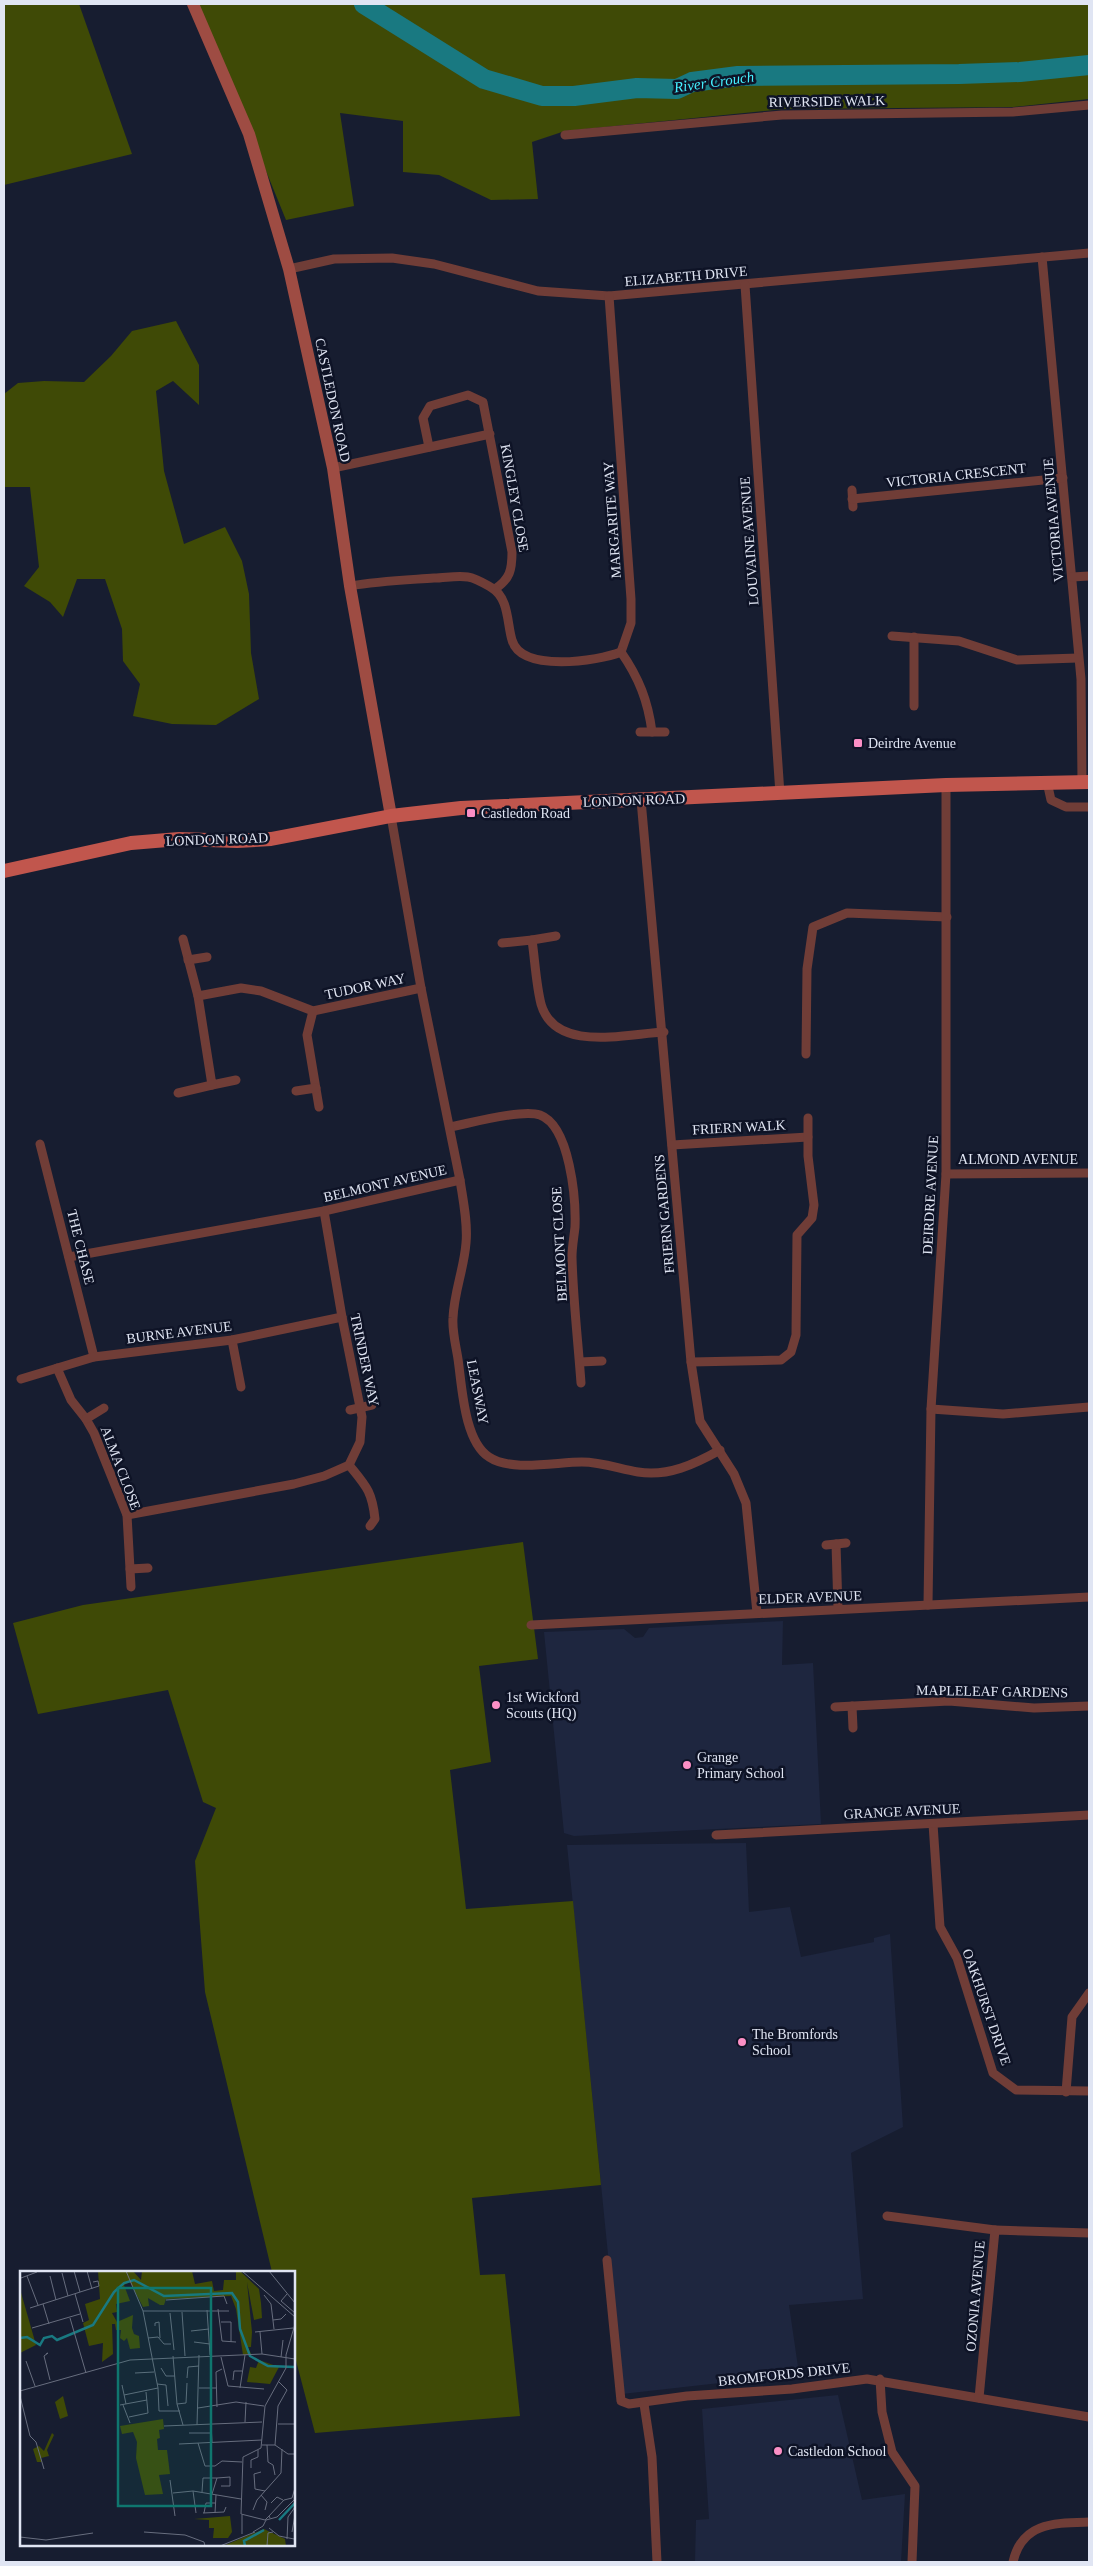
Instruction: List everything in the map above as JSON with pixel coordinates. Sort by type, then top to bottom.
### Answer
[{"type":"main road","name":"LONDON ROAD","points":[[4,871],[131,843],[179,839],[237,841],[271,838],[391,816],[461,808],[946,785],[1086,782]]},
{"type":"street","name":"CASTLEDON ROAD","points":[[193,4],[250,134],[289,269],[333,468],[350,586],[391,816]]},
{"type":"street","name":"RIVERSIDE WALK","points":[[565,135],[782,114],[1014,112],[1089,105]]},
{"type":"street","name":"ELIZABETH DRIVE","points":[[289,269],[334,259],[392,258],[434,264],[538,291],[609,296],[1089,253]]},
{"type":"street","name":"VICTORIA AVENUE","points":[[1042,257],[1072,577],[1086,782]]},
{"type":"street","name":"LOUVAINE AVENUE","points":[[745,285],[780,794]]},
{"type":"street","name":"MARGARITE WAY","points":[[609,296],[631,599],[631,623],[621,652]]},
{"type":"street","name":"KINGLEY CLOSE","points":[[429,447],[423,418],[426,412],[438,402],[468,395],[483,402],[512,552],[512,572],[507,581],[495,589]]},
{"type":"street","name":"KINGLEY CLOSE","points":[[333,468],[490,434]]},
{"type":"street","name":"VICTORIA CRESCENT","points":[[852,499],[1063,478]]},
{"type":"street","points":[[350,586],[370,582],[468,576],[495,589],[503,601],[512,641],[522,652],[534,659],[603,659],[621,652],[646,698],[652,732]]},
{"type":"street","points":[[1072,577],[1089,576]]},
{"type":"street","points":[[892,636],[959,641],[1017,660],[1078,658]]},
{"type":"street","points":[[914,637],[914,706]]},
{"type":"street","points":[[640,732],[665,732]]},
{"type":"street","points":[[1047,782],[1051,800],[1066,807],[1089,807]]},
{"type":"street","name":"DEIRDRE AVENUE","points":[[928,1606],[931,1410],[946,1174],[946,785]]},
{"type":"street","name":"FRIERN GARDENS","points":[[641,800],[664,1032],[691,1362],[700,1421],[734,1474],[746,1503],[757,1612]]},
{"type":"street","name":"BELMONT AVENUE","points":[[69,1257],[324,1211],[460,1180],[421,988],[391,816]]},
{"type":"street","points":[[806,1054],[807,969],[814,927],[847,913],[947,917]]},
{"type":"street","points":[[502,943],[556,936]]},
{"type":"street","points":[[183,939],[198,996],[212,1085]]},
{"type":"street","points":[[532,940],[541,1004],[548,1020],[564,1033],[584,1038],[664,1032]]},
{"type":"street","points":[[188,960],[207,957]]},
{"type":"street","name":"TUDOR WAY","points":[[198,996],[241,988],[261,991],[313,1011],[421,988]]},
{"type":"street","points":[[313,1011],[307,1036],[319,1107]]},
{"type":"street","points":[[178,1093],[236,1080]]},
{"type":"street","points":[[296,1091],[316,1088]]},
{"type":"street","name":"BELMONT CLOSE","points":[[450,1127],[527,1113],[541,1116],[554,1126],[565,1144],[574,1204],[575,1226],[572,1256],[581,1383]]},
{"type":"street","points":[[691,1362],[781,1360],[791,1352],[796,1335],[797,1235],[812,1218],[814,1205],[808,1118]]},
{"type":"street","name":"FRIERN WALK","points":[[672,1145],[808,1137]]},
{"type":"street","name":"THE CHASE","points":[[40,1144],[94,1357]]},
{"type":"street","name":"ALMOND AVENUE","points":[[946,1174],[1089,1173]]},
{"type":"street","name":"LEASWAY","points":[[460,1180],[467,1230],[452,1320],[465,1411],[474,1439],[480,1448],[489,1457],[502,1463],[584,1462],[640,1472],[663,1472],[691,1466],[720,1450]]},
{"type":"street","name":"TRINDER WAY","points":[[324,1211],[362,1417],[360,1442],[349,1465]]},
{"type":"street","name":"BURNE AVENUE","points":[[21,1379],[94,1357],[232,1340],[342,1316]]},
{"type":"street","points":[[232,1340],[241,1387]]},
{"type":"street","points":[[580,1362],[602,1361]]},
{"type":"street","name":"ALMA CLOSE","points":[[57,1368],[71,1400],[86,1419],[127,1515],[131,1587]]},
{"type":"street","points":[[350,1410],[372,1405]]},
{"type":"street","points":[[931,1410],[1003,1414],[1089,1407]]},
{"type":"street","points":[[86,1419],[104,1408]]},
{"type":"street","points":[[127,1515],[294,1484],[324,1476],[349,1465],[366,1485],[372,1497],[375,1519],[370,1526]]},
{"type":"street","points":[[826,1545],[841,1544],[838,1609]]},
{"type":"street","points":[[130,1569],[148,1568]]},
{"type":"street","name":"ELDER AVENUE","points":[[531,1624],[1089,1597]]},
{"type":"street","name":"MAPLELEAF GARDENS","points":[[834,1707],[949,1701],[1034,1708],[1089,1706]]},
{"type":"street","points":[[852,1706],[853,1728]]},
{"type":"street","name":"GRANGE AVENUE","points":[[716,1836],[1089,1815]]},
{"type":"street","name":"OAKHURST DRIVE","points":[[933,1824],[940,1927],[957,1958],[993,2073],[1016,2090],[1089,2092]]},
{"type":"street","points":[[1066,2092],[1072,2017],[1089,1993]]},
{"type":"street","points":[[887,2216],[995,2230]]},
{"type":"street","name":"OZONIA AVENUE","points":[[979,2398],[995,2230],[1089,2233]]},
{"type":"street","name":"BROMFORDS DRIVE","points":[[606,2260],[621,2401],[629,2404],[644,2404],[687,2396],[792,2389],[867,2378],[1089,2417]]},
{"type":"street","points":[[880,2379],[882,2412],[892,2452],[916,2486],[912,2562]]},
{"type":"street","points":[[644,2404],[652,2457],[657,2562]]},
{"type":"street","points":[[1014,2562],[1020,2542],[1032,2530],[1049,2526],[1089,2522]]},
{"type":"shaded area","name":"Grange Primary School","points":[[783,1621],[782,1665],[813,1663],[821,1824],[574,1836],[564,1833],[544,1632],[624,1629],[635,1638],[643,1637],[649,1628]]},
{"type":"shaded area","name":"The Bromfords School","points":[[746,1843],[749,1912],[790,1907],[801,1957],[874,1942],[874,1938],[890,1934],[903,2127],[851,2153],[863,2299],[789,2305],[799,2374],[622,2394],[567,1845]]},
{"type":"shaded area","name":"Castledon School","points":[[838,2395],[862,2500],[905,2494],[901,2562],[695,2562],[696,2520],[709,2519],[702,2409]]},
{"type":"green space","points":[[4,4],[79,4],[132,154],[4,185]]},
{"type":"green space","points":[[198,4],[1089,4],[1089,99],[1013,107],[784,109],[565,131],[532,142],[538,199],[491,200],[439,175],[403,172],[403,121],[340,113],[354,206],[286,220]]},
{"type":"green space","points":[[176,321],[199,365],[199,405],[173,381],[156,391],[164,471],[184,544],[225,527],[242,561],[249,594],[251,653],[259,699],[216,725],[172,724],[133,716],[140,684],[123,661],[122,629],[105,579],[77,579],[63,617],[50,602],[24,586],[39,567],[30,487],[4,487],[4,394],[18,383],[44,381],[84,382],[111,356],[132,331]]},
{"type":"green space","points":[[523,1542],[538,1659],[479,1666],[491,1762],[450,1770],[466,1909],[573,1901],[601,2185],[472,2198],[480,2275],[505,2274],[520,2416],[315,2433],[295,2357],[295,2271],[272,2271],[205,1992],[195,1861],[216,1808],[203,1802],[168,1690],[38,1714],[13,1623],[83,1605]]},
{"type":"waterway","name":"River Crouch","points":[[364,4],[484,79],[542,96],[574,96],[637,88],[677,89],[692,82],[738,76],[959,74],[1020,72],[1089,65]]},
{"type":"place","name":"Deirdre Avenue","points":[[858,743]]},
{"type":"place","name":"Castledon Road","points":[[471,813]]},
{"type":"place","name":"1st Wickford Scouts (HQ)","points":[[496,1705]]},
{"type":"place","name":"Grange Primary School","points":[[687,1765]]},
{"type":"place","name":"The Bromfords School","points":[[742,2042]]},
{"type":"place","name":"Castledon School","points":[[778,2451]]}]
